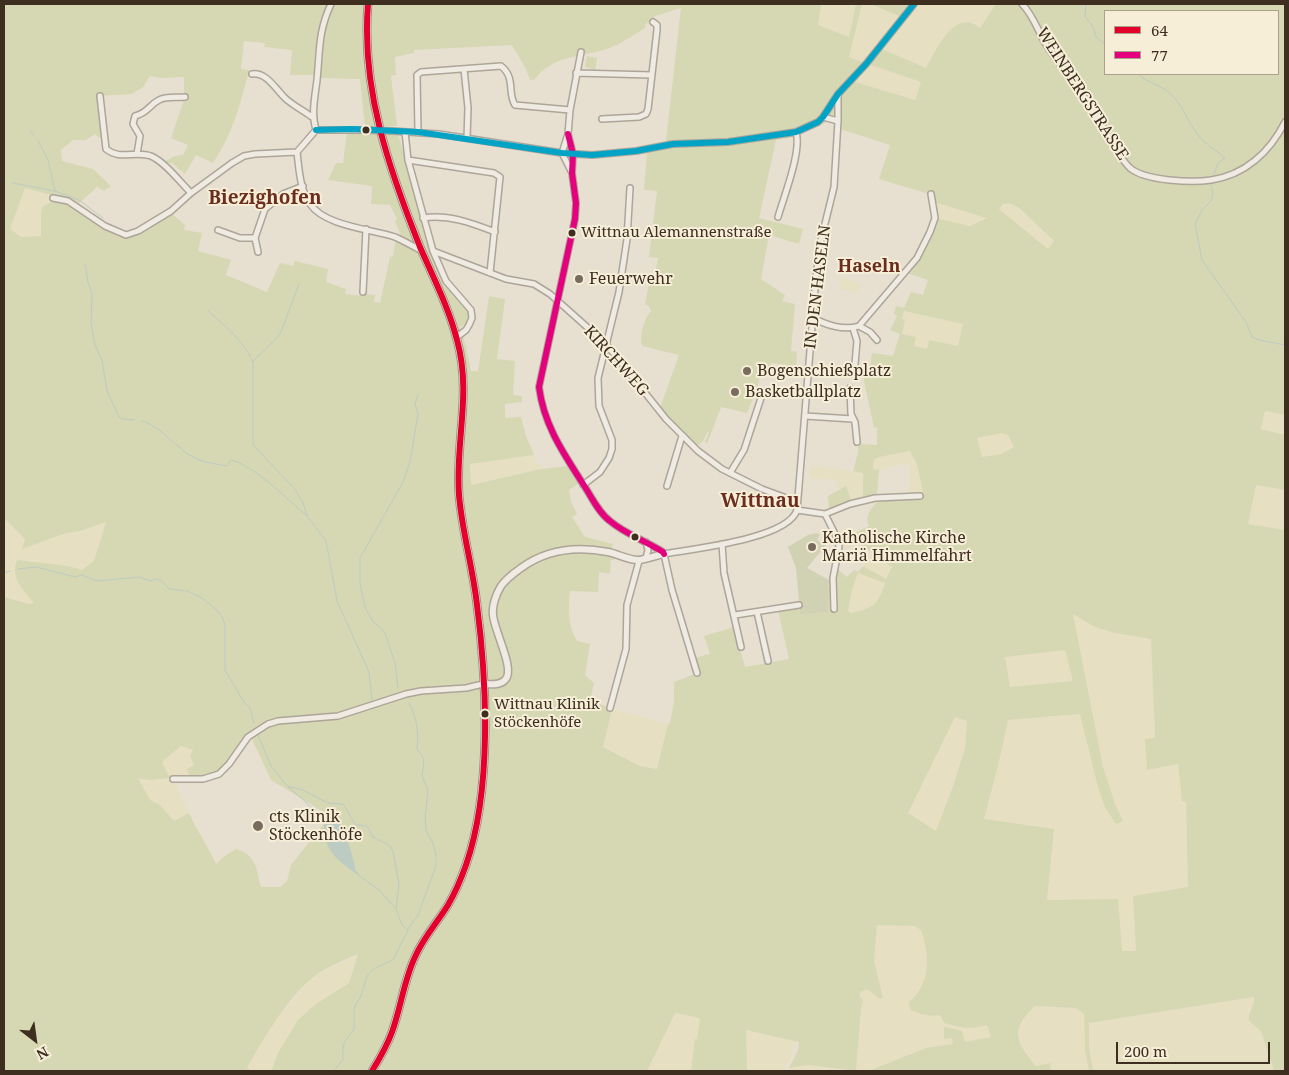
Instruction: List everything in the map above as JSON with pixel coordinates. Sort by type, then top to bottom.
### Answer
[{"type":"main road","points":[[368,4],[368,49],[382,139],[394,181],[457,337],[464,377],[463,414],[458,461],[459,498],[477,605],[483,684],[483,767],[474,840],[466,867],[449,904],[421,943],[413,961],[388,1044],[372,1071]]},
{"type":"street","points":[[316,130],[312,117],[320,37],[322,24],[331,4]]},
{"type":"street","points":[[53,198],[68,201],[105,226],[126,234],[138,231],[172,211],[191,193],[244,156],[297,152],[316,130],[418,132],[562,153],[592,155],[618,153],[673,144],[728,142],[796,132],[818,122],[823,117],[838,94],[866,64],[914,4]]},
{"type":"street","name":"WEINBERGSTRASSE","points":[[1022,4],[1031,15],[1051,52],[1097,116],[1111,141],[1131,169],[1159,178],[1188,183],[1220,179],[1256,161],[1281,131],[1285,122]]},
{"type":"street","points":[[602,119],[639,117],[646,114],[658,30],[657,25],[653,22]]},
{"type":"street","points":[[572,173],[562,153],[568,134],[570,110],[581,52]]},
{"type":"street","points":[[418,132],[419,73],[501,66],[511,81],[512,101],[515,105],[570,110]]},
{"type":"street","points":[[464,69],[468,114],[467,138]]},
{"type":"street","points":[[252,74],[256,73],[268,80],[285,98],[312,117]]},
{"type":"street","points":[[576,74],[652,75]]},
{"type":"street","name":"IN DEN HASELN","points":[[797,510],[809,375],[812,317],[821,240],[834,187],[838,94]]},
{"type":"street","points":[[100,96],[106,149],[116,155],[137,154],[152,157],[159,161],[191,193]]},
{"type":"street","points":[[137,154],[140,136],[133,124],[135,116],[144,114],[162,98],[185,97]]},
{"type":"street","points":[[823,117],[838,121]]},
{"type":"street","points":[[405,132],[408,160],[433,251],[446,281],[471,310],[472,318],[470,325],[457,337]]},
{"type":"street","points":[[778,216],[795,160],[798,141],[796,132]]},
{"type":"street","points":[[568,134],[573,154],[572,173],[576,203],[575,219],[539,387],[542,405],[551,430],[562,452],[609,521],[663,552],[672,590],[697,673]]},
{"type":"street","points":[[297,152],[303,186],[310,204],[322,215],[334,221],[366,228],[404,241],[422,252]]},
{"type":"street","points":[[408,160],[497,174],[500,177],[501,182],[490,273]]},
{"type":"street","points":[[258,252],[255,238],[265,209],[284,194],[303,186]]},
{"type":"street","points":[[583,485],[600,472],[609,458],[612,449],[612,440],[599,406],[598,387],[601,363],[617,300],[628,239],[630,188]]},
{"type":"street","points":[[812,317],[825,324],[853,328],[859,326],[917,258],[935,218],[931,194]]},
{"type":"street","points":[[423,218],[433,216],[470,222],[495,232]]},
{"type":"street","points":[[363,292],[366,228]]},
{"type":"street","points":[[218,230],[240,238],[255,238]]},
{"type":"street","name":"KIRCHWEG","points":[[433,251],[490,273],[534,284],[550,294],[606,344],[682,436],[718,466],[730,473],[762,489],[797,502]]},
{"type":"street","points":[[859,326],[870,332],[877,340]]},
{"type":"street","points":[[853,328],[857,341],[855,364]]},
{"type":"street","points":[[850,388],[851,414],[857,442]]},
{"type":"street","points":[[730,473],[744,450],[762,395]]},
{"type":"street","points":[[805,416],[853,419]]},
{"type":"street","points":[[667,486],[682,436]]},
{"type":"street","points":[[173,779],[203,779],[219,774],[229,764],[248,737],[268,724],[278,721],[338,716],[421,691],[466,688],[500,683],[508,676],[508,662],[499,640],[493,609],[500,588],[511,575],[538,558],[554,552],[575,548],[611,552],[639,560],[722,544],[780,528],[791,521],[797,510],[825,514],[850,504],[875,498],[920,496]]},
{"type":"street","points":[[825,514],[838,540],[839,548],[833,578],[834,609]]},
{"type":"street","points":[[646,542],[648,550],[646,558]]},
{"type":"street","points":[[722,544],[724,573],[741,647]]},
{"type":"street","points":[[610,708],[626,649],[627,606],[639,560]]},
{"type":"street","points":[[735,615],[799,605]]},
{"type":"street","points":[[757,612],[768,661]]},
{"type":"shaded area","points":[[821,4],[856,4],[850,37],[817,25]]},
{"type":"shaded area","points":[[862,4],[870,4],[904,18],[916,4],[996,4],[980,28],[975,23],[969,21],[956,27],[939,43],[926,68],[882,49],[869,64],[921,82],[915,100],[852,81],[849,57]]},
{"type":"shaded area","points":[[25,188],[55,196],[53,201],[43,206],[41,212],[42,236],[21,237],[10,229]]},
{"type":"shaded area","points":[[934,202],[987,217],[988,219],[970,226],[935,218]]},
{"type":"shaded area","points":[[1006,203],[1013,204],[1054,242],[1048,249],[999,209]]},
{"type":"shaded area","points":[[842,278],[861,283],[858,293],[839,289]]},
{"type":"shaded area","points":[[904,311],[964,324],[958,346],[929,340],[927,349],[914,346],[902,334],[905,320],[902,320]]},
{"type":"shaded area","points":[[1265,411],[1285,415],[1285,435],[1261,430]]},
{"type":"shaded area","points":[[1002,433],[1008,435],[1015,447],[1001,454],[982,457],[977,438]]},
{"type":"shaded area","points":[[911,451],[917,464],[924,497],[909,499],[909,463],[875,470],[873,466],[874,461],[879,457]]},
{"type":"shaded area","points":[[534,455],[541,469],[471,485],[470,464]]},
{"type":"shaded area","points":[[811,466],[863,472],[863,497],[851,500],[846,486],[837,490],[836,480],[810,478]]},
{"type":"shaded area","points":[[1256,485],[1285,490],[1285,530],[1248,524]]},
{"type":"shaded area","points":[[4,518],[25,539],[22,548],[63,534],[80,531],[106,521],[94,561],[82,570],[68,566],[17,560],[19,585],[34,603],[29,604],[4,597]]},
{"type":"shaded area","points":[[845,528],[849,536],[858,542],[848,548],[839,549],[835,534]]},
{"type":"shaded area","points":[[872,553],[892,567],[886,580],[863,566]]},
{"type":"shaded area","points":[[858,573],[885,583],[880,598],[875,604],[869,608],[851,613],[848,612],[852,589]]},
{"type":"shaded area","points":[[1073,614],[1095,627],[1115,633],[1151,639],[1155,738],[1147,770],[1178,764],[1182,801],[1186,802],[1188,888],[1170,889],[1133,897],[1136,951],[1122,952],[1052,901],[1047,900],[1054,829],[984,820],[998,766],[1007,720],[1081,714],[1116,824],[1122,821],[1103,767]]},
{"type":"shaded area","points":[[1065,649],[1073,681],[1010,687],[1004,657]]},
{"type":"shaded area","points":[[612,709],[668,724],[657,769],[640,766],[603,747]]},
{"type":"shaded area","points":[[955,717],[967,721],[965,748],[936,831],[908,813]]},
{"type":"shaded area","points":[[181,746],[193,750],[194,765],[191,780],[173,779],[189,813],[174,821],[160,805],[150,800],[138,777],[149,780],[170,778],[162,762]]},
{"type":"shaded area","points":[[328,820],[339,824],[345,831],[355,869],[361,877],[340,861],[330,849],[324,834],[324,824]]},
{"type":"shaded area","points":[[876,925],[915,926],[921,930],[928,956],[924,986],[909,1001],[915,1012],[935,1016],[940,1015],[969,1029],[987,1025],[991,1037],[965,1042],[945,1028],[944,1038],[952,1038],[953,1044],[925,1048],[868,1071],[856,1071],[861,1009],[860,991],[867,989],[880,999],[883,998],[874,961]]},
{"type":"shaded area","points":[[359,954],[349,983],[316,1004],[278,1053],[271,1071],[253,1071],[247,1068],[275,1021],[307,983],[318,974]]},
{"type":"shaded area","points":[[1255,997],[1248,1012],[1261,1031],[1274,1071],[1093,1071],[1089,1047],[1089,1023]]},
{"type":"shaded area","points":[[1035,1006],[1076,1008],[1084,1014],[1085,1049],[1089,1071],[1051,1071],[1049,1063],[1036,1066],[1026,1055],[1020,1046],[1019,1025]]},
{"type":"shaded area","points":[[674,1013],[700,1018],[691,1071],[647,1071]]},
{"type":"shaded area","points":[[745,1030],[795,1041],[791,1057],[783,1071],[747,1071]]},
{"type":"shaded area","points":[[807,1065],[847,1071],[787,1071],[789,1068]]},
{"type":"green space","points":[[4,4],[821,4],[818,25],[849,37],[856,4],[862,4],[849,57],[864,63],[852,81],[915,100],[921,82],[868,64],[882,49],[926,68],[947,33],[962,23],[971,23],[980,28],[996,4],[1285,4],[1285,415],[1265,411],[1261,429],[1285,435],[1285,490],[1256,485],[1248,524],[1285,530],[1285,1071],[1274,1071],[1261,1031],[1249,1021],[1254,997],[1089,1023],[1089,1047],[1093,1071],[1089,1071],[1085,1049],[1084,1014],[1076,1008],[1035,1006],[1022,1022],[1018,1036],[1023,1050],[1036,1066],[1050,1063],[1051,1071],[868,1071],[926,1048],[953,1044],[952,1038],[944,1039],[944,1027],[962,1031],[965,1042],[991,1037],[987,1025],[974,1028],[961,1027],[944,1023],[940,1015],[924,1015],[910,1009],[909,1002],[921,987],[927,969],[926,949],[921,930],[915,926],[877,925],[874,961],[883,998],[880,999],[867,989],[860,992],[860,997],[863,1000],[856,1071],[808,1065],[789,1068],[798,1050],[799,1042],[746,1030],[747,1071],[691,1071],[700,1018],[675,1013],[647,1071],[271,1071],[278,1053],[298,1020],[316,1004],[349,983],[358,954],[316,975],[296,994],[277,1018],[247,1068],[253,1071],[4,1071],[4,597],[29,604],[34,603],[16,578],[15,567],[17,560],[68,566],[82,570],[94,561],[106,522],[80,531],[63,534],[22,549],[25,539],[4,518]],"holes":[[[681,8],[666,140],[668,142],[675,142],[675,148],[647,153],[644,190],[657,191],[649,257],[658,258],[654,279],[650,278],[645,304],[649,306],[651,311],[643,327],[641,342],[642,346],[679,355],[660,408],[680,431],[697,446],[703,441],[708,431],[705,442],[707,444],[721,407],[747,413],[758,386],[761,369],[770,368],[771,363],[796,366],[797,352],[791,351],[795,304],[782,301],[785,295],[761,279],[769,235],[799,244],[803,229],[759,218],[776,140],[794,137],[829,121],[840,125],[840,129],[890,145],[879,179],[932,195],[934,202],[987,218],[970,226],[935,218],[920,254],[921,256],[907,273],[928,280],[923,295],[911,292],[904,308],[896,306],[894,314],[897,316],[890,330],[900,334],[893,356],[872,353],[869,376],[863,376],[874,428],[877,427],[877,445],[858,444],[858,453],[853,471],[863,473],[863,497],[877,494],[879,469],[874,470],[874,460],[879,457],[910,451],[917,464],[924,497],[879,499],[868,515],[869,526],[849,536],[892,567],[886,579],[863,566],[858,572],[854,570],[847,577],[839,570],[829,585],[828,612],[800,613],[799,607],[778,610],[789,659],[745,667],[734,627],[704,636],[710,654],[694,658],[700,672],[674,682],[674,702],[670,723],[668,724],[657,769],[640,766],[603,747],[612,709],[600,704],[599,708],[589,705],[594,683],[585,675],[590,644],[577,641],[574,636],[569,617],[570,591],[598,592],[599,572],[610,574],[611,560],[614,560],[615,556],[610,555],[613,544],[585,537],[572,517],[577,514],[571,502],[569,490],[579,483],[568,466],[541,469],[471,485],[470,464],[534,455],[521,417],[505,418],[505,404],[522,402],[522,396],[513,395],[515,361],[497,359],[505,299],[489,296],[478,371],[471,371],[460,327],[468,321],[469,312],[446,286],[435,265],[398,134],[347,133],[343,163],[336,163],[328,180],[372,186],[371,204],[390,205],[397,219],[395,221],[401,237],[396,239],[393,256],[390,257],[380,303],[374,302],[375,295],[345,294],[346,289],[326,282],[328,269],[295,261],[293,266],[280,263],[267,292],[226,275],[231,260],[198,251],[202,233],[184,230],[185,225],[172,214],[139,234],[119,237],[75,207],[97,187],[104,191],[111,186],[93,169],[62,161],[61,150],[73,140],[86,140],[95,134],[99,138],[103,137],[98,96],[132,94],[143,87],[150,76],[162,78],[184,77],[184,100],[171,138],[188,145],[183,155],[175,156],[166,161],[167,163],[172,163],[185,174],[196,155],[213,163],[231,130],[246,82],[249,70],[241,69],[244,41],[265,43],[264,47],[292,50],[290,75],[314,75],[315,50],[322,51],[320,78],[360,79],[365,127],[397,126],[391,76],[396,75],[395,57],[414,53],[414,50],[512,45],[530,80],[534,80],[541,72],[557,62],[614,46],[645,28],[645,25],[655,16]],[[25,188],[55,196],[53,201],[43,206],[41,213],[41,236],[21,237],[10,229]],[[1009,203],[1019,208],[1054,241],[1048,249],[999,209],[1003,204]],[[904,311],[963,324],[958,346],[929,340],[927,349],[914,346],[916,337],[902,334],[905,320],[902,319]],[[1002,433],[1008,435],[1014,447],[1001,454],[982,457],[977,438]],[[858,573],[885,583],[880,596],[874,604],[851,613],[848,611],[852,589]],[[1073,614],[1095,627],[1115,633],[1151,639],[1155,738],[1145,739],[1147,770],[1178,764],[1182,801],[1186,802],[1188,887],[1133,896],[1136,951],[1122,951],[1118,899],[1047,900],[1054,829],[984,819],[1008,720],[1080,714],[1098,787],[1105,807],[1116,824],[1123,821],[1115,804],[1103,767]],[[1065,650],[1073,681],[1010,687],[1005,657]],[[955,717],[967,721],[965,748],[936,831],[908,813]],[[251,737],[271,780],[330,816],[291,865],[287,881],[280,887],[261,887],[252,859],[236,849],[216,864],[189,813],[174,821],[160,805],[150,800],[138,778],[149,780],[170,778],[162,762],[181,746],[193,750],[190,756],[194,765],[187,769],[191,780],[223,771]]]},
{"type":"green space","points":[[870,4],[916,4],[904,18]]},
{"type":"green space","points":[[587,56],[597,58],[595,70],[585,67]]},
{"type":"green space","points":[[846,486],[851,500],[829,509],[828,496]]},
{"type":"green space","points":[[815,533],[820,534],[817,540],[826,545],[807,568],[829,580],[828,612],[800,614],[796,568],[788,547]]},
{"type":"waterway","points":[[1086,4],[1085,16],[1094,29],[1096,37],[1104,43]]},
{"type":"waterway","points":[[1139,75],[1172,95],[1198,135],[1225,158],[1218,163],[1214,174]]},
{"type":"waterway","points":[[30,130],[34,136]]},
{"type":"waterway","points":[[38,141],[48,160],[55,191]]},
{"type":"waterway","points":[[13,183],[55,191],[79,200],[103,218]]},
{"type":"waterway","points":[[1211,185],[1213,193],[1211,201],[1202,210],[1195,224],[1202,260],[1246,322],[1252,337],[1285,345]]},
{"type":"waterway","points":[[85,264],[92,294],[91,323],[95,345],[102,360],[107,391],[119,417],[134,420]]},
{"type":"waterway","points":[[253,361],[281,332],[299,284]]},
{"type":"waterway","points":[[208,311],[239,340],[253,362],[253,445],[294,488],[303,503],[307,516],[326,541],[337,601],[369,672],[372,700]]},
{"type":"waterway","points":[[398,688],[395,663],[385,633],[373,622],[365,607],[360,584],[360,558],[403,482],[410,462],[418,414],[415,404],[418,395]]},
{"type":"waterway","points":[[142,421],[150,424],[197,459],[227,466],[231,460],[251,469],[306,515]]},
{"type":"waterway","points":[[18,569],[36,567],[75,577],[82,575],[97,581],[139,577],[150,581],[156,579],[161,580],[169,589],[187,591],[202,598],[218,611],[225,624],[225,670],[242,699],[250,708],[254,723]]},
{"type":"waterway","points":[[4,573],[10,571]]},
{"type":"waterway","points":[[408,929],[418,915],[436,866],[436,854],[433,843],[426,831],[425,818],[428,790],[422,776],[424,759],[417,749],[417,726],[409,703]]},
{"type":"waterway","points":[[258,735],[271,766],[287,786],[303,790],[328,803],[343,804],[355,824],[367,826],[373,837],[389,845],[393,851],[399,884],[396,909],[402,925],[408,930],[393,960],[375,968],[367,976],[361,996],[354,1008],[354,1030],[344,1043],[343,1059],[334,1071]]},
{"type":"waterway","points":[[288,787],[307,803]]},
{"type":"waterway","points":[[307,804],[327,821]]},
{"type":"waterway","points":[[361,877],[379,890],[395,908]]},
{"type":"transit line","name":"64","points":[[368,4],[367,36],[369,67],[373,98],[380,128],[388,158],[409,218],[450,316],[461,360],[463,399],[458,475],[459,495],[475,591],[485,702],[484,770],[480,804],[466,865],[451,900],[422,943],[415,957],[392,1032],[372,1071]]},
{"type":"transit line","points":[[316,130],[351,129],[418,132],[562,153],[592,155],[636,151],[673,144],[728,142],[796,132],[818,122],[823,117],[838,94],[866,64],[914,4]]},
{"type":"transit line","name":"77","points":[[568,134],[573,154],[572,173],[576,203],[575,219],[539,387],[542,401],[545,414],[556,439],[602,514],[622,530],[664,554]]},
{"type":"place","name":"Wittnau Alemannenstraße","points":[[572,233]]},
{"type":"place","name":"Feuerwehr","points":[[579,279]]},
{"type":"place","name":"Bogenschießplatz","points":[[747,371]]},
{"type":"place","name":"Basketballplatz","points":[[735,392]]},
{"type":"place","name":"Katholische Kirche Mariä Himmelfahrt","points":[[812,547]]},
{"type":"place","name":"Wittnau Klinik Stöckenhöfe","points":[[485,714]]},
{"type":"place","name":"cts Klinik Stöckenhöfe","points":[[258,826]]},
{"type":"district","name":"Biezighofen","points":[[265,199]]},
{"type":"district","name":"Haseln","points":[[869,267]]},
{"type":"district","name":"Wittnau","points":[[760,502]]}]
